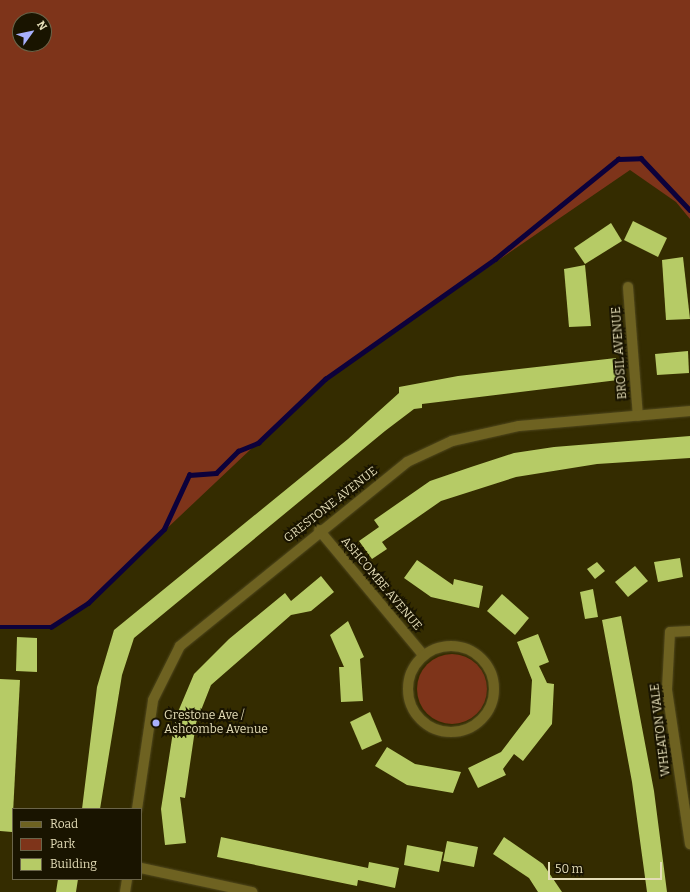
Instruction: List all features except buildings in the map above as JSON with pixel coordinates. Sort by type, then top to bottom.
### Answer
[{"type":"street","name":"BROSIL AVENUE","points":[[628,287],[638,416]]},
{"type":"street","name":"GRESTONE AVENUE","points":[[137,808],[153,700],[180,646],[319,530],[407,462],[452,441],[519,426],[690,411]]},
{"type":"street","name":"ASHCOMBE AVENUE","points":[[319,530],[423,655]]},
{"type":"street","name":"WHEATON VALE","points":[[690,631],[670,632],[666,690],[690,844]]},
{"type":"street","points":[[458,646],[486,662],[494,682],[495,693],[492,704],[480,722],[450,732],[420,720],[414,711],[408,690],[412,669],[423,655],[437,648],[458,646]]},
{"type":"street","points":[[142,868],[252,892]]},
{"type":"street","points":[[125,892],[127,880]]},
{"type":"green space","points":[[0,0],[690,0],[690,219],[676,202],[630,170],[325,379],[88,603],[51,627],[0,626]]},
{"type":"green space","points":[[452,654],[465,657],[477,664],[484,676],[487,689],[484,702],[477,714],[465,721],[452,724],[439,721],[427,714],[420,702],[417,689],[420,676],[427,664],[439,657]]},
{"type":"waterway","points":[[0,627],[51,627],[88,603],[164,529],[189,475],[216,473],[238,451],[258,443],[325,379],[495,259],[618,159],[641,158],[690,210]]},
{"type":"place","name":"Grestone Ave / Ashcombe Avenue","points":[[156,723]]}]
